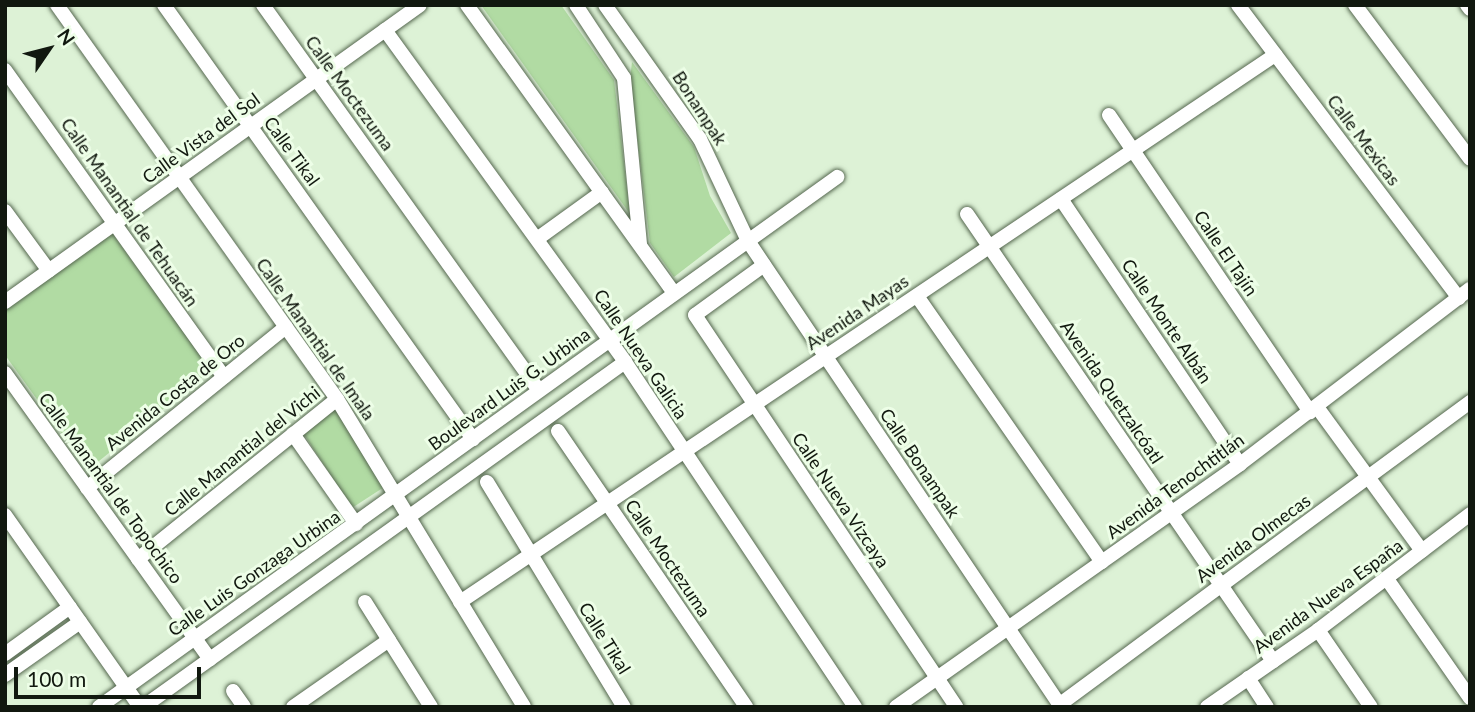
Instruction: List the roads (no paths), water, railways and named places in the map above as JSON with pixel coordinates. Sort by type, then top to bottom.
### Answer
[{"type":"street","name":"Calle Manantial de Imala","points":[[57,5],[337,399],[524,707]]},
{"type":"street","name":"Calle Tikal","points":[[164,5],[473,439]]},
{"type":"street","name":"Calle Moctezuma","points":[[263,5],[539,390]]},
{"type":"street","name":"Calle Vista del Sol","points":[[5,302],[420,5]]},
{"type":"street","points":[[467,5],[674,293]]},
{"type":"street","points":[[576,5],[624,78],[640,246]]},
{"type":"street","name":"Bonampak","points":[[605,5],[700,139],[748,241]]},
{"type":"street","name":"Calle Mexicas","points":[[1238,5],[1464,294]]},
{"type":"street","points":[[1355,5],[1470,159]]},
{"type":"street","name":"Calle Nueva Galicia","points":[[385,30],[625,362],[855,707]]},
{"type":"street","name":"Avenida Mayas","points":[[460,601],[1275,55]]},
{"type":"street","name":"Calle Manantial de Tehuacán","points":[[5,70],[224,377]]},
{"type":"street","name":"Calle El Tajín","points":[[1109,115],[1314,409],[1422,551]]},
{"type":"street","name":"Boulevard Luis G. Urbina","points":[[396,496],[609,339],[837,177]]},
{"type":"street","points":[[537,239],[601,192]]},
{"type":"street","name":"Calle Monte Albán","points":[[1061,199],[1240,464]]},
{"type":"street","points":[[5,211],[49,271]]},
{"type":"street","name":"Avenida Quetzalcóatl","points":[[967,214],[1273,661]]},
{"type":"street","name":"Calle Bonampak","points":[[748,241],[1060,706]]},
{"type":"street","name":"Calle Nueva Vizcaya","points":[[764,265],[695,315],[956,707]]},
{"type":"street","name":"Avenida Tenochtitlán","points":[[896,707],[1009,630],[1240,464],[1464,294]]},
{"type":"street","points":[[916,296],[1102,562]]},
{"type":"street","name":"Avenida Costa de Oro","points":[[87,488],[286,327]]},
{"type":"street","points":[[5,515],[141,707],[410,518],[625,362]]},
{"type":"street","name":"Calle Manantial de Topochico","points":[[5,373],[210,659]]},
{"type":"street","name":"Calle Manantial del Vichi","points":[[138,559],[337,399]]},
{"type":"street","name":"Avenida Olmecas","points":[[1060,706],[1470,402]]},
{"type":"street","name":"Calle Moctezuma","points":[[558,431],[746,707]]},
{"type":"street","points":[[293,434],[356,524]]},
{"type":"street","name":"Calle Tikal","points":[[487,482],[624,707]]},
{"type":"street","name":"Calle Luis Gonzaga Urbina","points":[[99,707],[396,496]]},
{"type":"street","name":"Avenida Nueva España","points":[[1207,707],[1318,630],[1470,514]]},
{"type":"street","points":[[1387,579],[1470,698]]},
{"type":"street","points":[[365,602],[430,706]]},
{"type":"street","points":[[5,653],[70,607]]},
{"type":"street","points":[[7,669],[80,622]]},
{"type":"street","points":[[1318,630],[1371,707]]},
{"type":"street","points":[[293,707],[389,639]]},
{"type":"street","points":[[1248,678],[1267,707]]},
{"type":"street","points":[[233,691],[244,707]]}]
